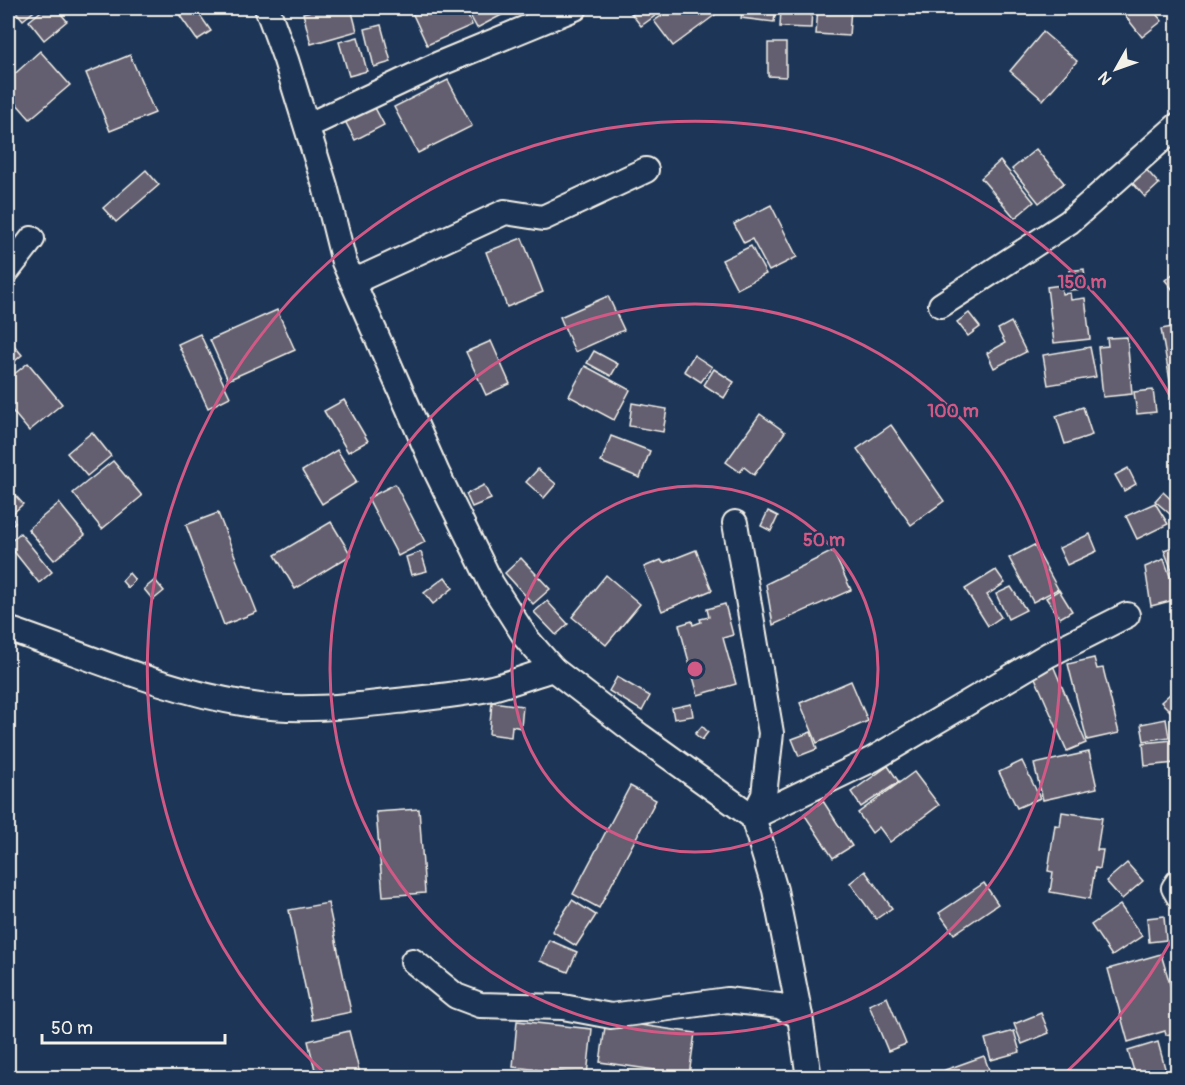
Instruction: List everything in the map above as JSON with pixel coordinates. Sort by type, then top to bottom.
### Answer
[{"type":"street","points":[[267,8],[307,126],[344,262],[437,473],[491,583],[526,638],[553,669],[640,736],[753,817],[775,891],[800,1016],[809,1077]]},
{"type":"street","points":[[307,126],[439,64],[575,8]]},
{"type":"street","points":[[941,304],[1069,222],[1178,125]]},
{"type":"street","points":[[353,282],[505,212],[543,218],[646,170]]},
{"type":"street","points":[[8,270],[32,239]]},
{"type":"street","points":[[735,523],[771,733],[764,795],[753,817]]},
{"type":"street","points":[[753,817],[873,759],[1048,655],[1127,615]]},
{"type":"street","points":[[8,629],[78,655],[202,694],[248,704],[294,708],[366,705],[437,696],[492,687],[553,669]]},
{"type":"street","points":[[1178,882],[1174,888],[1178,895]]},
{"type":"street","points":[[413,961],[456,996],[480,1005],[564,1007],[611,1016],[727,1000],[778,1006],[800,1016]]},
{"type":"building","points":[[13,8],[38,8],[23,20]]},
{"type":"building","points":[[45,8],[56,8],[67,21],[44,40],[29,21]]},
{"type":"building","points":[[187,8],[195,8],[211,31],[197,40],[178,13]]},
{"type":"building","points":[[323,8],[351,8],[357,31],[311,44],[303,13]]},
{"type":"building","points":[[410,8],[464,8],[472,25],[427,45]]},
{"type":"building","points":[[466,8],[515,8],[477,28]]},
{"type":"building","points":[[627,8],[666,8],[641,26]]},
{"type":"building","points":[[673,8],[709,8],[715,15],[673,46],[654,21]]},
{"type":"building","points":[[743,8],[776,8],[774,22],[741,18]]},
{"type":"building","points":[[781,8],[812,8],[811,28],[780,27]]},
{"type":"building","points":[[818,8],[851,8],[849,36],[816,34]]},
{"type":"building","points":[[1119,8],[1151,8],[1162,21],[1142,37]]},
{"type":"building","points":[[381,25],[391,62],[374,67],[365,29]]},
{"type":"building","points":[[1043,32],[1077,61],[1043,100],[1010,71]]},
{"type":"building","points":[[358,37],[367,71],[349,76],[339,42]]},
{"type":"building","points":[[768,43],[786,43],[786,77],[768,76]]},
{"type":"building","points":[[40,51],[70,85],[30,119],[8,94],[8,80]]},
{"type":"building","points":[[130,55],[155,113],[110,131],[86,73]]},
{"type":"building","points":[[448,80],[472,126],[418,153],[394,107]]},
{"type":"building","points":[[372,102],[384,125],[355,140],[343,117]]},
{"type":"building","points":[[1036,149],[1064,183],[1039,203],[1012,169]]},
{"type":"building","points":[[1000,161],[1034,202],[1015,218],[981,178]]},
{"type":"building","points":[[1144,167],[1159,184],[1145,197],[1130,180]]},
{"type":"building","points":[[146,170],[159,185],[116,222],[103,208]]},
{"type":"building","points":[[771,205],[797,257],[769,271],[752,239],[744,243],[734,224]]},
{"type":"building","points":[[522,238],[543,292],[507,307],[486,252]]},
{"type":"building","points":[[751,246],[766,274],[737,289],[722,260]]},
{"type":"building","points":[[1084,269],[1086,289],[1070,290],[1069,271]]},
{"type":"building","points":[[1178,270],[1178,296],[1165,280]]},
{"type":"building","points":[[1061,285],[1062,294],[1070,293],[1071,300],[1085,298],[1090,339],[1054,343],[1047,287]]},
{"type":"building","points":[[608,296],[624,330],[575,352],[560,317]]},
{"type":"building","points":[[277,310],[295,350],[228,380],[210,340]]},
{"type":"building","points":[[969,313],[980,327],[968,336],[957,322]]},
{"type":"building","points":[[1011,322],[1026,352],[994,368],[987,353],[1005,343],[998,329]]},
{"type":"building","points":[[1178,326],[1178,398],[1173,398],[1161,329]]},
{"type":"building","points":[[200,334],[230,397],[208,408],[178,344]]},
{"type":"building","points":[[1127,337],[1132,394],[1103,397],[1098,347],[1108,346],[1107,338]]},
{"type":"building","points":[[8,338],[22,355],[8,367]]},
{"type":"building","points":[[491,341],[510,384],[486,395],[466,352]]},
{"type":"building","points":[[1090,347],[1096,377],[1048,385],[1043,355]]},
{"type":"building","points":[[594,351],[618,364],[611,376],[587,363]]},
{"type":"building","points":[[694,355],[712,367],[701,382],[684,371]]},
{"type":"building","points":[[28,363],[62,404],[29,431],[8,406],[8,379]]},
{"type":"building","points":[[585,366],[630,390],[614,420],[569,396]]},
{"type":"building","points":[[714,369],[734,382],[724,398],[704,385]]},
{"type":"building","points":[[1153,390],[1156,412],[1137,414],[1134,392]]},
{"type":"building","points":[[344,400],[368,441],[348,452],[324,411]]},
{"type":"building","points":[[1178,401],[1178,443],[1170,402]]},
{"type":"building","points":[[632,403],[667,409],[663,432],[629,426]]},
{"type":"building","points":[[1083,407],[1092,435],[1065,444],[1056,416]]},
{"type":"building","points":[[760,414],[785,432],[754,475],[744,467],[740,472],[726,462]]},
{"type":"building","points":[[891,425],[944,501],[911,525],[857,449]]},
{"type":"building","points":[[92,432],[111,456],[87,476],[67,453]]},
{"type":"building","points":[[611,436],[650,451],[640,478],[601,462]]},
{"type":"building","points":[[337,450],[357,482],[322,504],[302,471]]},
{"type":"building","points":[[113,461],[142,496],[102,529],[73,493]]},
{"type":"building","points":[[1128,468],[1136,484],[1124,491],[1115,475]]},
{"type":"building","points":[[538,469],[556,484],[544,498],[526,482]]},
{"type":"building","points":[[395,484],[425,542],[398,556],[368,498]]},
{"type":"building","points":[[484,485],[491,499],[472,507],[466,494]]},
{"type":"building","points":[[1163,492],[1178,506],[1171,515],[1155,501]]},
{"type":"building","points":[[14,494],[23,504],[10,516],[15,522],[8,529],[8,500]]},
{"type":"building","points":[[59,503],[85,535],[54,560],[28,529]]},
{"type":"building","points":[[1155,503],[1168,524],[1137,539],[1126,516]]},
{"type":"building","points":[[768,511],[778,516],[771,531],[761,526]]},
{"type":"building","points":[[218,513],[257,612],[224,625],[186,525]]},
{"type":"building","points":[[331,522],[351,555],[295,589],[275,555]]},
{"type":"building","points":[[20,533],[52,572],[39,583],[8,544]]},
{"type":"building","points":[[1090,534],[1097,551],[1067,565],[1059,548]]},
{"type":"building","points":[[1034,545],[1058,589],[1033,602],[1009,558]]},
{"type":"building","points":[[1178,545],[1178,586],[1164,550]]},
{"type":"building","points":[[696,550],[712,590],[662,611],[644,567],[661,560],[663,563]]},
{"type":"building","points":[[833,551],[851,590],[773,625],[766,584]]},
{"type":"building","points":[[421,552],[427,571],[411,575],[406,557]]},
{"type":"building","points":[[521,558],[550,589],[533,604],[505,573]]},
{"type":"building","points":[[1164,559],[1178,599],[1151,606],[1145,567]]},
{"type":"building","points":[[996,570],[1005,583],[987,595],[1001,617],[988,626],[965,589]]},
{"type":"building","points":[[129,573],[135,580],[128,588],[122,581]]},
{"type":"building","points":[[606,575],[640,604],[606,645],[572,617]]},
{"type":"building","points":[[445,577],[453,588],[433,604],[424,593]]},
{"type":"building","points":[[155,580],[164,591],[153,600],[144,589]]},
{"type":"building","points":[[1011,587],[1026,610],[1008,619],[996,594]]},
{"type":"building","points":[[1059,590],[1072,611],[1060,618],[1046,598]]},
{"type":"building","points":[[547,601],[568,624],[556,635],[534,612]]},
{"type":"building","points":[[725,604],[733,635],[723,638],[736,684],[698,695],[679,625],[692,621],[693,625],[701,622],[700,619],[709,617],[707,609]]},
{"type":"building","points":[[1094,658],[1097,669],[1103,668],[1119,733],[1087,740],[1068,664]]},
{"type":"building","points":[[1052,663],[1086,743],[1067,751],[1032,671]]},
{"type":"building","points":[[617,677],[650,696],[642,711],[609,691]]},
{"type":"building","points":[[851,681],[868,721],[817,743],[800,703]]},
{"type":"building","points":[[1178,687],[1178,710],[1174,707],[1170,711],[1161,702]]},
{"type":"building","points":[[492,702],[523,706],[521,728],[512,726],[511,737],[489,734]]},
{"type":"building","points":[[691,704],[693,716],[674,719],[672,708]]},
{"type":"building","points":[[1166,719],[1169,737],[1144,741],[1141,724]]},
{"type":"building","points":[[702,726],[708,732],[702,740],[695,734]]},
{"type":"building","points":[[811,732],[817,749],[799,756],[792,739]]},
{"type":"building","points":[[1173,740],[1176,763],[1145,766],[1143,743]]},
{"type":"building","points":[[1089,752],[1097,788],[1043,800],[1034,764]]},
{"type":"building","points":[[1022,761],[1040,798],[1017,808],[999,772]]},
{"type":"building","points":[[888,766],[899,782],[861,807],[851,792]]},
{"type":"building","points":[[914,772],[939,805],[890,842],[879,827],[872,833],[858,813]]},
{"type":"building","points":[[630,786],[656,800],[599,908],[573,894]]},
{"type":"building","points":[[823,801],[852,846],[833,858],[804,814]]},
{"type":"building","points":[[419,809],[425,893],[383,896],[376,812]]},
{"type":"building","points":[[1062,812],[1102,818],[1097,850],[1103,850],[1100,869],[1095,868],[1090,899],[1050,892],[1053,872],[1048,871],[1055,825],[1060,826]]},
{"type":"building","points":[[1127,863],[1143,881],[1122,899],[1106,881]]},
{"type":"building","points":[[865,871],[892,908],[876,919],[850,883]]},
{"type":"building","points":[[984,883],[998,904],[954,934],[939,913]]},
{"type":"building","points":[[572,900],[596,915],[576,946],[552,931]]},
{"type":"building","points":[[328,903],[351,1012],[312,1020],[289,910]]},
{"type":"building","points":[[1120,905],[1142,936],[1112,956],[1091,925]]},
{"type":"building","points":[[1164,916],[1166,940],[1149,942],[1147,918]]},
{"type":"building","points":[[549,940],[577,952],[568,972],[540,961]]},
{"type":"building","points":[[1161,954],[1178,1011],[1178,1032],[1166,1035],[1165,1031],[1128,1042],[1108,969]]},
{"type":"building","points":[[1178,975],[1178,1005],[1170,977]]},
{"type":"building","points":[[887,997],[906,1044],[888,1051],[869,1005]]},
{"type":"building","points":[[1041,1013],[1049,1033],[1022,1044],[1014,1024]]},
{"type":"building","points":[[606,1020],[695,1033],[689,1075],[600,1062]]},
{"type":"building","points":[[517,1021],[592,1029],[587,1075],[513,1067]]},
{"type":"building","points":[[349,1031],[361,1078],[317,1078],[308,1041]]},
{"type":"building","points":[[1014,1031],[1020,1052],[991,1060],[985,1039]]},
{"type":"building","points":[[1158,1042],[1166,1072],[1148,1078],[1136,1078],[1128,1051]]},
{"type":"building","points":[[984,1056],[992,1078],[947,1078],[945,1070]]}]
